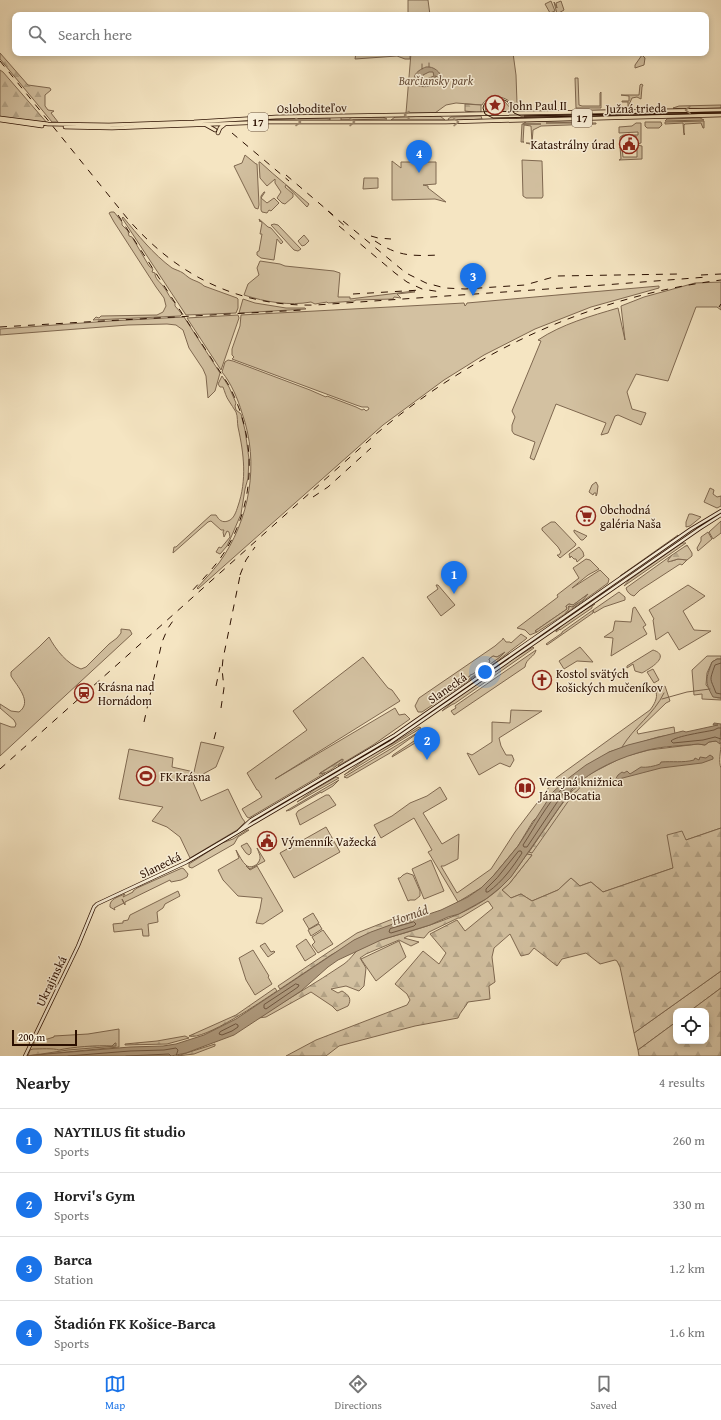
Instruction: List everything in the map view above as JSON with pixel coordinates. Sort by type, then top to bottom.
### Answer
[{"type":"main road","name":"Južná trieda","points":[[529,114],[721,110]]},
{"type":"main road","name":"Osloboditeľov","points":[[0,119],[48,124],[102,125],[284,117],[529,114]]},
{"type":"main road","name":"Južná trieda","points":[[528,119],[721,115]]},
{"type":"main road","name":"Osloboditeľov","points":[[0,119],[38,126],[94,128],[227,123],[446,122],[528,119]]},
{"type":"main road","points":[[218,133],[220,128],[227,123]]},
{"type":"main road","points":[[203,124],[214,130]]},
{"type":"main road","name":"Slanecká","points":[[239,832],[240,829],[254,819],[395,735],[691,529],[721,511]]},
{"type":"main road","name":"Slanecká","points":[[91,914],[97,904],[187,862],[402,736],[698,529],[721,515]]},
{"type":"main road","name":"Ukrajinská","points":[[25,1056],[78,946],[91,914]]},
{"type":"green space","points":[[408,0],[428,0],[430,12],[408,12]]},
{"type":"green space","points":[[551,1],[555,11],[549,12],[545,4]]},
{"type":"green space","points":[[561,1],[564,10],[556,12],[554,2],[557,8],[556,3]]},
{"type":"green space","points":[[0,53],[28,85],[50,88],[51,90],[45,95],[45,106],[48,110],[54,111],[51,113],[58,122],[52,122],[0,59]]},
{"type":"green space","points":[[356,56],[397,56],[355,59]]},
{"type":"green space","points":[[397,56],[410,56],[410,59]]},
{"type":"green space","name":"Barčiansky park","points":[[411,56],[513,56],[517,103],[512,104],[501,97],[492,97],[485,101],[482,105],[456,103],[446,105],[435,113],[406,113]]},
{"type":"green space","points":[[641,56],[645,58],[644,65],[635,68],[635,65]]},
{"type":"green space","points":[[0,70],[3,72],[48,124],[0,118]]},
{"type":"green space","points":[[575,78],[578,78],[579,105],[600,106],[601,92],[601,108],[576,108]]},
{"type":"green space","points":[[641,84],[643,85],[641,99],[637,97],[632,98],[628,107],[628,102],[622,101],[629,101],[629,96],[621,95],[639,95]]},
{"type":"green space","points":[[492,101],[505,102],[512,110],[486,112],[485,106],[487,103]]},
{"type":"green space","points":[[465,104],[481,105],[481,113],[465,111]]},
{"type":"green space","points":[[721,105],[721,108],[673,108],[679,106]]},
{"type":"green space","points":[[721,111],[721,112],[524,116]]},
{"type":"green space","points":[[721,113],[634,117],[524,117],[634,116]]},
{"type":"green space","points":[[440,116],[445,120],[391,120],[395,117]]},
{"type":"green space","points":[[481,116],[482,119],[449,121],[448,119],[451,117]]},
{"type":"green space","points":[[341,117],[383,117],[387,119],[341,120]]},
{"type":"green space","points":[[330,118],[330,120],[323,121],[248,120]]},
{"type":"green space","points":[[700,118],[704,120],[665,121],[667,119]]},
{"type":"green space","points":[[582,120],[582,122],[546,123],[596,123],[541,126],[533,130],[532,143],[531,126],[524,125],[523,142],[521,142],[523,124],[527,121]]},
{"type":"green space","points":[[704,121],[704,128],[701,123],[685,124],[684,135],[683,123],[665,124],[665,122]]},
{"type":"green space","points":[[645,122],[661,122],[662,125],[659,128],[647,128],[645,126]]},
{"type":"green space","points":[[636,123],[641,123],[641,143],[637,144],[636,136],[622,136],[622,142],[620,143],[620,137],[623,135],[638,135],[638,132],[619,133],[619,127],[632,126]]},
{"type":"green space","points":[[637,145],[642,146],[642,159],[619,160],[621,159],[620,147],[622,147],[623,157],[637,157]]},
{"type":"green space","points":[[245,155],[257,164],[258,209],[255,208],[234,166],[242,163]]},
{"type":"green space","points":[[522,160],[542,161],[542,198],[526,198],[523,196]]},
{"type":"green space","points":[[392,161],[401,168],[401,162],[436,162],[436,184],[423,185],[428,186],[428,188],[446,202],[435,199],[392,200]]},
{"type":"green space","points":[[259,162],[309,204],[307,207],[286,185],[285,187],[293,194],[293,197],[285,204],[282,203],[277,198],[281,192],[275,183],[275,179],[267,186],[260,178]]},
{"type":"green space","points":[[364,178],[378,178],[378,188],[363,189]]},
{"type":"green space","points":[[261,198],[267,203],[274,198],[279,203],[271,211],[269,210],[267,213],[262,212]]},
{"type":"green space","points":[[114,212],[122,222],[122,225],[128,231],[129,236],[132,237],[149,266],[153,269],[152,272],[155,273],[156,278],[165,288],[175,303],[175,306],[182,314],[180,316],[93,320],[96,317],[99,318],[101,316],[157,315],[163,312],[166,306],[164,298],[114,222],[109,213]]},
{"type":"green space","points":[[123,217],[152,250],[172,268],[182,272],[204,286],[237,298],[238,308],[236,313],[186,315],[122,218]]},
{"type":"green space","points":[[259,219],[271,228],[283,242],[281,244],[277,239],[274,260],[261,258],[257,255],[262,234],[260,234],[262,223]]},
{"type":"green space","points":[[271,225],[278,225],[301,249],[298,251],[294,250]]},
{"type":"green space","points":[[304,235],[309,241],[302,246],[298,241]]},
{"type":"green space","points":[[260,261],[285,266],[334,271],[340,273],[338,297],[350,297],[350,299],[415,292],[397,294],[401,298],[394,297],[393,299],[356,300],[315,304],[311,302],[295,304],[260,300],[244,295],[248,284],[259,275],[257,268]]},
{"type":"green space","points":[[721,282],[721,310],[717,307],[696,307],[668,381],[636,374],[627,392],[632,409],[646,413],[641,425],[618,415],[615,416],[608,433],[601,435],[606,423],[556,404],[534,460],[530,458],[535,442],[514,434],[512,431],[512,425],[515,417],[512,411],[541,341],[538,340],[557,329],[587,317],[618,308],[625,340],[621,306],[644,297],[695,283]]},
{"type":"green space","points":[[659,286],[659,288],[591,307],[535,329],[484,355],[444,380],[383,425],[198,589],[197,588],[219,563],[230,546],[245,510],[249,491],[251,471],[247,432],[236,397],[222,372],[225,362],[228,360],[233,361],[362,410],[364,409],[366,411],[369,409],[368,407],[356,405],[232,359],[234,357],[232,355],[232,349],[240,326],[241,315],[464,303],[465,306],[467,303]]},
{"type":"green space","points":[[243,299],[255,303],[286,308],[306,309],[239,313]]},
{"type":"green space","points":[[238,315],[239,318],[221,370],[187,318]]},
{"type":"green space","points":[[184,317],[220,373],[215,391],[208,398],[206,376],[203,369],[189,348],[183,330],[176,325],[128,325],[0,335],[0,329]]},
{"type":"green space","points":[[222,376],[236,403],[236,410],[241,414],[249,459],[248,478],[241,514],[227,546],[220,554],[216,552],[219,547],[221,548],[230,537],[229,532],[227,531],[224,537],[224,530],[221,530],[211,521],[173,553],[174,547],[176,547],[211,515],[216,515],[224,522],[232,519],[236,513],[241,496],[244,477],[242,447],[237,416],[223,387],[220,387],[218,384]]},
{"type":"green space","points":[[596,482],[598,486],[596,496],[596,493],[593,495],[589,492],[592,485]]},
{"type":"green space","points":[[710,488],[714,490],[713,494],[717,497],[721,496],[721,506],[717,508],[704,502]]},
{"type":"green space","points":[[689,514],[701,517],[690,526],[686,527],[686,522]]},
{"type":"green space","points":[[721,521],[721,533],[713,539],[709,532]]},
{"type":"green space","points":[[551,522],[555,522],[576,544],[560,558],[557,555],[561,552],[558,547],[542,530],[542,528]]},
{"type":"green space","points":[[574,530],[587,536],[581,540]]},
{"type":"green space","points":[[708,532],[712,539],[698,551],[697,548],[701,541],[701,537]]},
{"type":"green space","points":[[678,535],[677,538],[620,576]]},
{"type":"green space","points":[[682,543],[686,543],[624,586],[629,580]]},
{"type":"green space","points":[[687,545],[692,553],[692,556],[687,560],[678,559],[668,562],[672,555]]},
{"type":"green space","points":[[579,547],[584,556],[577,562],[576,559],[571,556],[570,558],[569,554]]},
{"type":"green space","points":[[672,555],[668,560],[687,560],[682,565],[680,564],[640,590],[634,596],[628,592],[626,588]]},
{"type":"green space","points":[[586,559],[590,560],[599,569],[588,575],[572,588],[600,570],[609,579],[608,583],[565,614],[570,606],[573,607],[587,595],[573,605],[569,604],[566,606],[567,609],[535,631],[537,632],[530,635],[525,630],[517,628],[558,597],[557,595],[579,578],[573,568]]},
{"type":"green space","points":[[436,585],[438,585],[455,605],[441,616],[427,597],[438,589]]},
{"type":"green space","points":[[688,585],[705,596],[683,611],[694,630],[711,631],[679,650],[668,632],[656,640],[654,619],[649,610]]},
{"type":"green space","points":[[610,588],[537,639],[536,639]]},
{"type":"green space","points":[[619,592],[625,597],[625,600],[604,607],[594,613],[593,610]]},
{"type":"green space","points":[[588,594],[583,600],[572,607],[569,606],[569,609],[565,614],[537,632],[535,631],[567,609],[566,606],[569,604],[573,605]]},
{"type":"green space","points":[[595,604],[592,608],[556,632],[569,620]]},
{"type":"green space","points":[[635,607],[646,625],[643,627],[647,634],[611,656],[613,638],[604,637],[613,631],[615,621],[631,622],[633,608]]},
{"type":"green space","points":[[593,610],[593,613],[547,645],[546,644],[562,633]]},
{"type":"green space","points":[[121,629],[130,630],[132,634],[0,756],[0,723],[11,727],[15,727],[16,724],[14,720],[0,708],[0,704],[11,711],[19,712],[23,708],[24,704],[24,699],[20,689],[11,676],[11,672],[49,637],[62,656],[71,664],[81,669],[86,667],[117,638],[121,633]]},
{"type":"green space","points":[[521,634],[527,638],[496,662],[422,712],[418,712],[415,706],[419,698],[495,646],[503,638],[506,642],[511,643]],"holes":[[[503,654],[444,697],[442,696],[490,662],[489,659],[493,656],[497,657]]]},
{"type":"green space","points":[[527,644],[504,662],[443,705]]},
{"type":"green space","points":[[533,647],[534,648],[442,711],[458,697]]},
{"type":"green space","points":[[580,647],[593,662],[577,661],[564,669],[559,661]]},
{"type":"green space","points":[[536,650],[525,667],[454,715],[451,711],[456,708],[455,706]]},
{"type":"green space","points":[[653,650],[658,653],[660,659],[649,669],[642,673],[635,671],[633,664],[627,668],[627,666]]},
{"type":"green space","points":[[505,652],[444,697],[441,696],[490,662],[489,659],[493,656],[497,657]]},
{"type":"green space","points":[[707,656],[721,656],[721,659],[717,659],[712,662],[707,673],[706,685],[713,696],[721,698],[721,700],[702,699],[702,694],[694,695],[692,670]]},
{"type":"green space","points":[[363,657],[400,701],[275,779],[395,708],[399,715],[405,714],[410,719],[373,745],[338,766],[342,759],[320,773],[325,773],[249,818],[247,817],[242,809],[262,797],[247,773],[307,730],[293,711]]},
{"type":"green space","points":[[653,669],[659,680],[654,683],[647,672]]},
{"type":"green space","points":[[665,686],[670,701],[666,703],[637,731],[638,734],[674,727],[675,734],[658,737],[609,752],[533,821],[518,846],[481,888],[458,902],[428,852],[432,850],[414,818],[381,838],[374,825],[392,816],[410,803],[427,796],[440,787],[447,799],[423,813],[442,844],[459,834],[458,859],[441,866],[457,893],[491,869],[515,832],[556,778],[650,710],[655,701],[656,692]]},
{"type":"green space","points":[[511,710],[542,711],[499,738],[506,755],[512,755],[514,760],[510,767],[500,763],[479,775],[467,753],[472,755],[492,742],[492,722],[510,723]]},
{"type":"green space","points":[[419,727],[421,728],[344,775],[372,754],[392,744]]},
{"type":"green space","points":[[422,730],[390,753],[347,778],[344,777]]},
{"type":"green space","points":[[425,735],[425,737],[392,757],[393,755]]},
{"type":"green space","points":[[716,741],[721,743],[721,828],[686,840],[673,868],[603,892],[591,882],[580,886],[571,878],[558,890],[532,901],[521,894],[511,898],[502,890],[509,884],[532,855],[527,854],[578,782],[623,757],[649,750],[698,744],[705,745],[709,742]]},
{"type":"green space","points":[[201,742],[224,747],[216,767],[192,780],[201,801],[228,789],[245,822],[237,830],[190,858],[180,837],[167,827],[152,821],[163,807],[119,799],[129,749],[173,758],[172,767],[194,772]]},
{"type":"green space","points":[[343,759],[343,761],[329,771],[319,774]]},
{"type":"green space","points":[[336,777],[339,778],[297,802],[314,790]]},
{"type":"green space","points":[[339,780],[333,786],[286,811]]},
{"type":"green space","points":[[584,781],[585,783],[574,793],[532,853],[529,852],[572,791]]},
{"type":"green space","points":[[326,795],[329,795],[336,805],[300,825],[296,814],[298,811]]},
{"type":"green space","points":[[326,827],[340,852],[294,878],[280,853]]},
{"type":"green space","points":[[721,828],[721,971],[634,1033],[620,967],[617,961],[615,960],[600,964],[586,953],[562,959],[557,966],[534,948],[529,954],[521,956],[510,934],[494,948],[492,957],[495,982],[489,986],[490,999],[468,1002],[458,1018],[415,1026],[339,1046],[326,1056],[286,1056],[316,1040],[407,1005],[410,1000],[407,994],[395,984],[423,951],[439,964],[446,953],[430,934],[457,920],[465,931],[493,908],[488,901],[460,918],[429,932],[424,938],[408,936],[404,938],[419,942],[411,946],[399,940],[360,958],[366,968],[364,986],[359,991],[346,986],[331,989],[338,993],[342,991],[349,997],[350,999],[348,1006],[337,1011],[311,992],[266,1017],[258,1018],[344,964],[363,946],[436,923],[464,912],[490,896],[501,887],[527,854],[532,855],[509,884],[502,890],[511,898],[521,894],[532,901],[558,890],[571,878],[580,886],[591,882],[603,892],[673,868],[667,835],[682,831],[686,840]]},
{"type":"green space","points":[[249,830],[238,837],[234,844],[192,868],[189,867],[189,864],[222,843],[233,839]]},
{"type":"green space","points":[[247,843],[251,849],[251,853],[249,855],[241,846]]},
{"type":"green space","points":[[257,848],[265,861],[250,869],[246,866],[250,870],[257,866],[283,911],[263,924],[256,923],[262,898],[238,896],[223,880],[218,870],[239,858],[236,850],[247,866],[254,866],[260,859]]},
{"type":"green space","points":[[431,860],[444,891],[424,899],[412,869]]},
{"type":"green space","points":[[182,868],[188,874],[187,877],[181,880],[171,882],[170,880],[125,902],[125,905],[124,903],[114,908],[115,910],[110,907],[111,902],[114,899],[125,894],[123,897],[133,892],[137,888]]},
{"type":"green space","points":[[407,873],[413,875],[420,891],[420,896],[415,900],[408,901],[398,878]]},
{"type":"green space","points":[[178,891],[180,896],[165,904],[163,908],[157,912],[158,922],[148,924],[149,936],[143,936],[142,929],[114,932],[113,924],[123,923],[123,921],[128,920],[130,915]]},
{"type":"green space","points":[[428,909],[367,936],[331,955],[280,989],[278,986],[357,933],[390,920]]},
{"type":"green space","points":[[313,913],[319,923],[309,929],[303,919]]},
{"type":"green space","points":[[319,924],[322,929],[311,936],[308,930]]},
{"type":"green space","points":[[323,930],[333,944],[318,953],[312,945],[315,942],[312,937]]},
{"type":"green space","points":[[306,939],[316,954],[305,961],[296,946]]},
{"type":"green space","points":[[399,941],[406,957],[376,981],[361,959]]},
{"type":"green space","points":[[265,943],[271,952],[275,952],[268,957],[260,946]]},
{"type":"green space","points":[[253,950],[269,976],[268,977],[272,984],[255,995],[246,980],[239,958]]},
{"type":"green space","points":[[721,971],[721,988],[694,1008],[673,1008],[673,1024],[638,1050],[634,1033]]},
{"type":"green space","points":[[275,988],[277,991],[219,1027],[196,1036],[189,1036],[236,1015]]},
{"type":"green space","points":[[721,988],[721,1056],[639,1056],[638,1050],[673,1024],[673,1044],[709,1044],[709,1008],[694,1008]]},
{"type":"green space","points":[[119,1029],[119,1047],[25,1056],[31,1044],[54,1036],[88,1034]]},
{"type":"green space","points":[[185,1036],[189,1038],[167,1044],[125,1045],[125,1044],[157,1041]]},
{"type":"green space","points":[[115,1043],[116,1046],[68,1050],[28,1056],[30,1050],[33,1049],[59,1050],[85,1046],[112,1046]]},
{"type":"green space","points":[[215,1044],[215,1046],[194,1054],[177,1056]]},
{"type":"water","points":[[429,67],[434,69],[443,79],[435,76],[436,82],[432,85],[424,87],[417,85],[414,79],[415,76],[423,68]],"holes":[[[433,72],[434,76],[424,80],[423,75]]]},
{"type":"water","points":[[717,659],[721,659],[721,698],[713,697],[707,683],[707,676],[712,662]]},
{"type":"water","points":[[714,723],[721,724],[720,744],[716,741],[709,742],[705,745],[698,744],[648,750],[617,760],[589,775],[572,789],[511,877],[486,899],[459,914],[430,925],[381,940],[338,960],[301,991],[234,1035],[186,1053],[171,1056],[23,1056],[130,1047],[163,1046],[176,1044],[204,1035],[236,1019],[354,940],[404,920],[441,910],[468,897],[481,888],[518,846],[553,792],[586,765],[609,752],[628,745],[683,731],[686,732],[718,725],[713,725]]},
{"type":"water","points":[[710,755],[713,759],[702,763],[661,768],[615,780],[622,772],[624,773],[627,771],[630,774],[641,767],[653,766],[660,764],[661,762],[686,761],[694,760],[695,758],[699,760],[700,757],[706,758]]},
{"type":"waterway","points":[[422,64],[422,69]]},
{"type":"waterway","points":[[662,699],[687,692],[710,689]]},
{"type":"waterway","points":[[622,747],[632,733],[660,701],[664,693]]},
{"type":"tram line","points":[[721,112],[521,116],[514,113],[508,102],[501,99],[490,100],[484,104],[483,108],[485,114],[493,118],[721,113]]},
{"type":"railway","points":[[0,61],[127,218],[146,238],[188,272],[211,284],[236,294],[288,304],[316,305],[707,277]]},
{"type":"railway","points":[[232,133],[289,181]]},
{"type":"railway","points":[[286,175],[333,215]]},
{"type":"railway","points":[[328,211],[346,227]]},
{"type":"railway","points":[[118,215],[228,384],[244,424],[248,445],[249,466],[248,487],[244,508],[237,528],[227,548],[210,572],[190,593]]},
{"type":"railway","points":[[343,221],[406,273],[426,283],[445,288],[465,289],[525,285],[557,276],[679,274]]},
{"type":"railway","points":[[339,226],[407,282],[422,289],[441,292]]},
{"type":"railway","points":[[371,236],[391,239]]},
{"type":"railway","points":[[375,241],[399,253],[414,255],[440,255]]},
{"type":"railway","points":[[701,275],[721,274]]},
{"type":"railway","points":[[0,769],[376,434],[414,404],[454,377],[495,353],[537,332],[581,314],[626,299],[673,288],[721,280]]},
{"type":"railway","points":[[353,294],[421,290]]},
{"type":"railway","points":[[0,327],[303,310]]},
{"type":"railway","points":[[313,497],[328,487],[371,448]]},
{"type":"railway","points":[[240,575],[246,560],[255,547]]},
{"type":"railway","points":[[221,708],[224,688],[222,669],[223,659],[241,571]]},
{"type":"railway","points":[[144,722],[162,642],[168,628],[175,618]]},
{"type":"railway","points":[[216,686],[220,667]]},
{"type":"railway","points":[[214,739],[217,728]]},
{"type":"place","name":"John Paul II","points":[[495,105]]},
{"type":"place","name":"Katastrálny úrad","points":[[629,144]]},
{"type":"place","name":"Štadión FK Košice-Barca","points":[[419,173]]},
{"type":"place","name":"Barca","points":[[473,296]]},
{"type":"place","name":"Obchodná galéria Naša","points":[[586,516]]},
{"type":"place","name":"NAYTILUS fit studio","points":[[454,594]]},
{"type":"place","name":"Kostol svätých košických mučeníkov","points":[[542,680]]},
{"type":"place","name":"Krásna nad Hornádom","points":[[84,693]]},
{"type":"place","name":"Horvi's Gym","points":[[427,760]]},
{"type":"place","name":"FK Krásna","points":[[146,776]]},
{"type":"place","name":"Verejná knižnica Jána Bocatia","points":[[525,788]]},
{"type":"place","name":"Výmenník Važecká","points":[[267,841]]},
{"type":"water label","name":"Hornád","points":[[410,915]]}]
